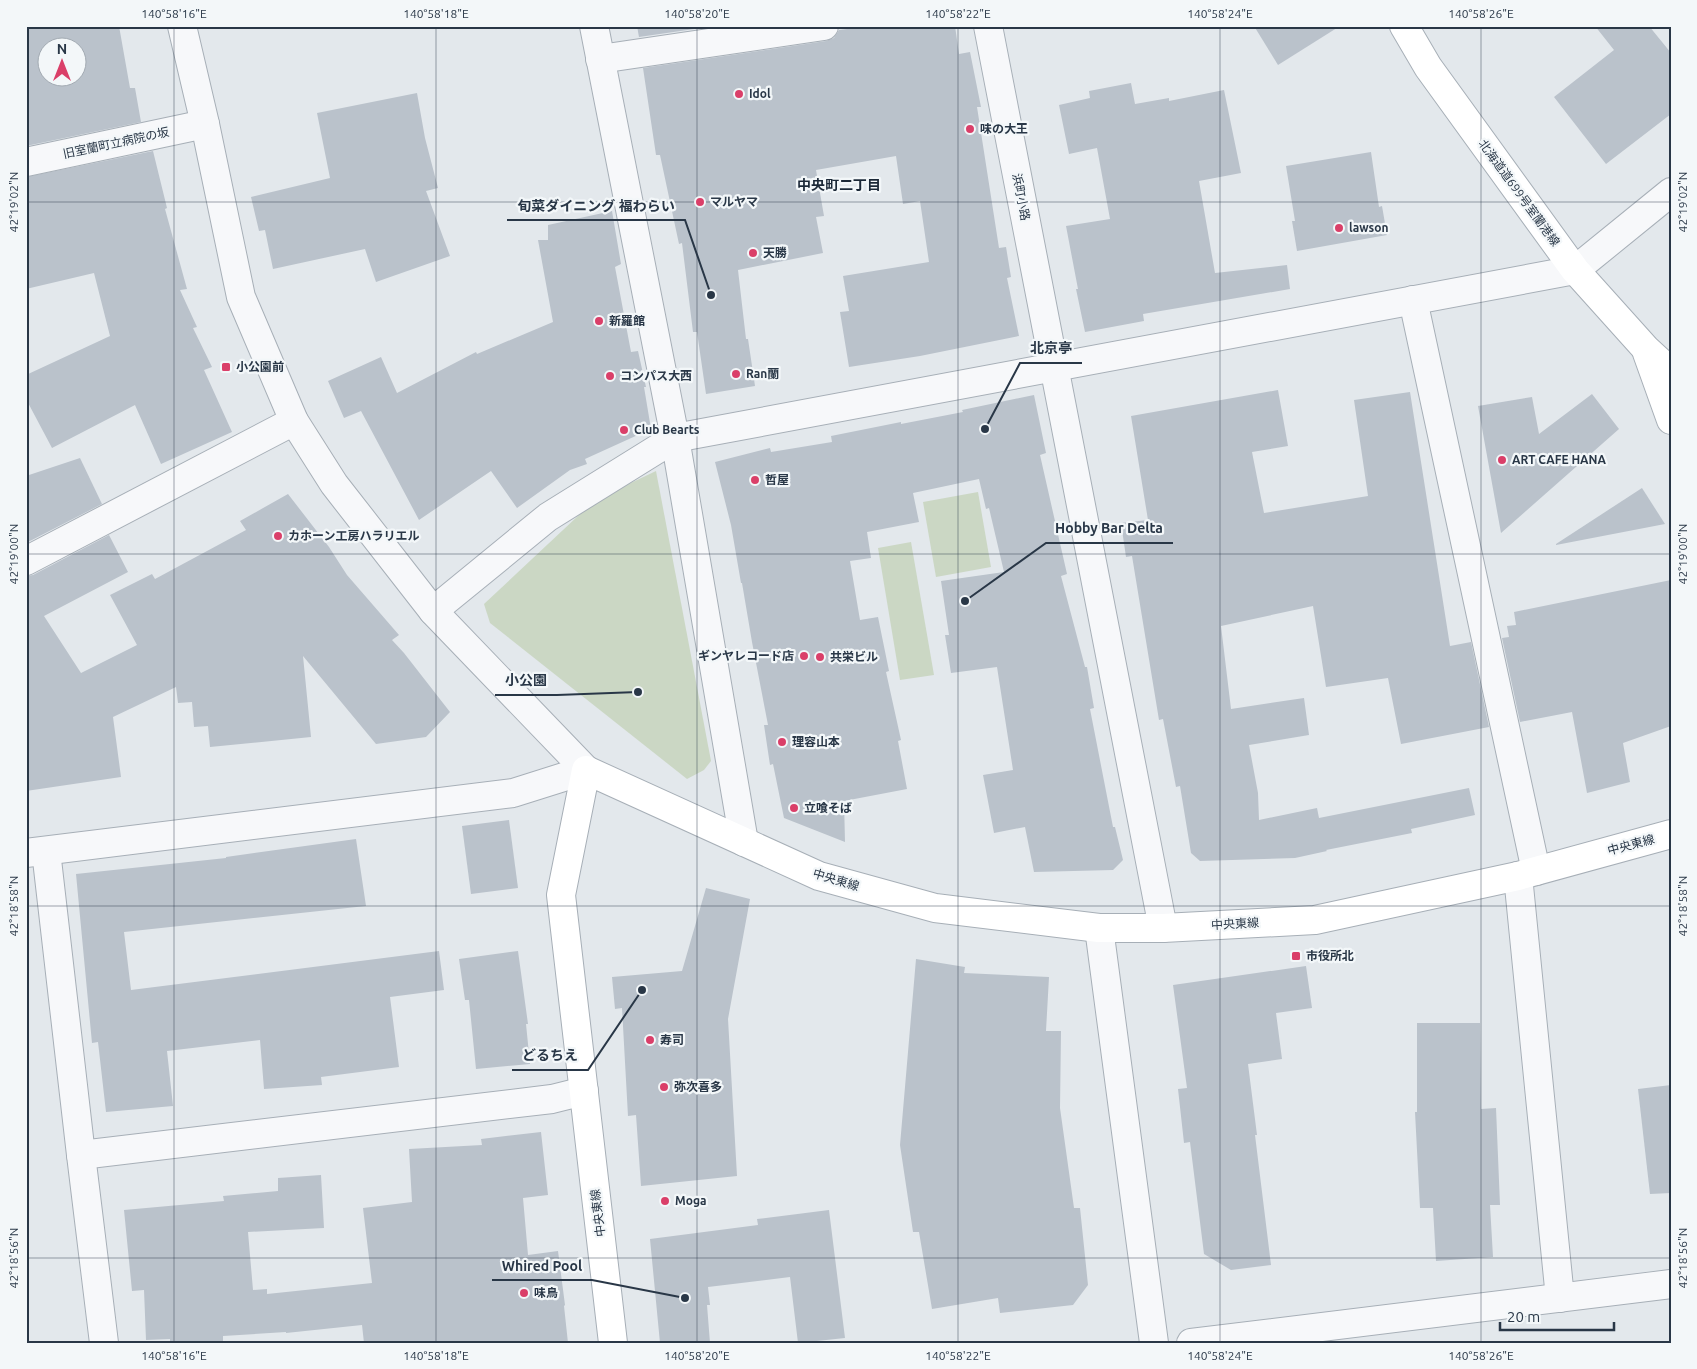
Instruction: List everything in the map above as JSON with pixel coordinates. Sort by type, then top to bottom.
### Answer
[{"type":"main road","name":"北海道道699号室蘭港線","points":[[1404,26],[1428,67],[1575,270],[1646,350],[1671,372]]},
{"type":"main road","name":"北海道道699号室蘭港線","points":[[1646,350],[1671,362]]},
{"type":"main road","name":"北海道道699号室蘭港線","points":[[1646,350],[1671,420]]},
{"type":"main road","name":"中央東線","points":[[614,1343],[562,895],[586,770],[819,876],[936,908],[1099,928],[1163,928],[1315,920],[1527,874],[1671,834]]},
{"type":"street","points":[[104,1343],[81,1155],[36,852],[512,792],[586,770],[434,611],[334,484],[294,421],[241,297],[205,124],[182,26]]},
{"type":"street","points":[[594,26],[675,438],[744,842]]},
{"type":"street","points":[[600,59],[824,26]]},
{"type":"street","name":"浜町小路","points":[[988,26],[1163,928]]},
{"type":"street","name":"旧室蘭町立病院の坂","points":[[26,162],[205,124]]},
{"type":"street","points":[[434,611],[548,517],[675,438],[1575,270],[1671,192]]},
{"type":"street","points":[[1414,300],[1527,874],[1560,1298]]},
{"type":"street","points":[[26,561],[294,421]]},
{"type":"street","points":[[1099,928],[1154,1343]]},
{"type":"street","points":[[81,1155],[552,1099],[584,1091]]},
{"type":"street","points":[[1191,1343],[1671,1284]]},
{"type":"green space","points":[[656,471],[711,761],[704,770],[687,779],[490,623],[484,604],[595,500]]},
{"type":"green space","points":[[978,492],[991,567],[936,577],[923,502]]},
{"type":"green space","points":[[911,542],[934,675],[900,680],[878,548]]},
{"type":"building","points":[[26,26],[119,26],[130,88],[135,88],[141,122],[26,146]]},
{"type":"building","points":[[637,26],[715,26],[639,37]]},
{"type":"building","points":[[871,26],[955,26],[959,54],[970,52],[981,107],[977,107],[999,248],[1006,247],[1011,277],[1007,278],[1019,336],[920,356],[849,367],[840,312],[849,311],[843,276],[929,262],[920,201],[903,204],[896,156],[816,170],[824,216],[816,217],[823,253],[738,270],[746,339],[748,339],[755,386],[706,394],[697,332],[693,332],[682,243],[679,244],[660,155],[656,155],[643,68],[826,41],[834,38],[839,30]]},
{"type":"building","points":[[1254,26],[1340,26],[1278,65]]},
{"type":"building","points":[[1595,26],[1649,26],[1671,53],[1671,114],[1606,164],[1554,97],[1614,50]]},
{"type":"building","points":[[1131,83],[1135,104],[1169,98],[1169,101],[1224,90],[1241,173],[1199,181],[1215,273],[1287,265],[1290,289],[1143,314],[1144,321],[1085,332],[1066,226],[1110,219],[1097,148],[1069,154],[1059,105],[1090,98],[1089,91]]},
{"type":"building","points":[[417,93],[425,138],[438,188],[426,191],[450,256],[376,282],[365,249],[273,269],[265,230],[259,231],[251,197],[330,178],[317,113]]},
{"type":"building","points":[[153,151],[167,208],[165,209],[187,289],[180,290],[197,327],[193,328],[212,367],[204,370],[232,432],[161,464],[135,405],[52,448],[26,399],[26,375],[110,336],[94,273],[26,289],[26,177]]},
{"type":"building","points":[[1371,152],[1379,207],[1382,206],[1387,235],[1297,251],[1292,221],[1295,221],[1286,166]]},
{"type":"building","points":[[612,211],[621,264],[615,267],[631,352],[638,351],[646,387],[644,387],[651,429],[585,459],[587,464],[570,470],[517,508],[491,471],[419,520],[361,411],[344,418],[328,381],[381,357],[397,393],[476,352],[477,354],[553,322],[538,240],[548,240],[548,225]]},
{"type":"building","points":[[1278,390],[1288,446],[1252,452],[1264,513],[1368,496],[1354,400],[1410,392],[1450,646],[1471,642],[1489,727],[1401,744],[1388,678],[1326,687],[1313,606],[1221,626],[1231,709],[1304,698],[1309,735],[1249,745],[1258,793],[1259,820],[1317,808],[1319,818],[1469,788],[1475,815],[1411,829],[1412,833],[1295,858],[1200,861],[1191,853],[1180,786],[1176,787],[1163,719],[1159,720],[1132,556],[1126,557],[1121,523],[1148,520],[1131,416]]},
{"type":"building","points":[[1592,394],[1619,429],[1501,533],[1478,406],[1532,397],[1539,434]]},
{"type":"building","points":[[1034,395],[1046,453],[1040,455],[1067,574],[1061,576],[1085,667],[1087,667],[1094,708],[1090,709],[1113,827],[1115,827],[1123,860],[1113,870],[1034,872],[1025,827],[994,833],[983,775],[1013,770],[997,667],[951,673],[945,635],[949,635],[941,581],[1004,572],[989,508],[986,509],[979,479],[913,493],[919,522],[867,532],[871,558],[850,561],[860,620],[878,617],[889,671],[886,672],[901,740],[898,741],[907,789],[844,801],[845,842],[784,818],[773,764],[770,765],[764,725],[768,725],[731,525],[715,462],[770,448],[771,452],[832,442],[831,436],[963,412],[962,410]]},
{"type":"building","points":[[80,458],[102,504],[26,543],[26,476]]},
{"type":"building","points":[[1642,488],[1665,524],[1556,545],[1556,544]]},
{"type":"building","points":[[288,494],[329,547],[347,575],[399,635],[392,640],[450,712],[426,737],[376,744],[303,656],[311,737],[210,747],[208,726],[194,727],[192,702],[178,703],[176,687],[113,717],[121,777],[26,791],[26,576],[33,575],[109,535],[128,572],[44,616],[81,673],[137,645],[110,595],[152,574],[155,579],[246,530],[240,521]]},
{"type":"building","points":[[1671,580],[1671,726],[1623,743],[1630,782],[1587,793],[1572,712],[1520,722],[1502,638],[1509,637],[1507,626],[1516,625],[1514,612]]},
{"type":"building","points":[[509,820],[518,888],[471,894],[462,826]]},
{"type":"building","points":[[356,839],[366,906],[124,932],[131,990],[439,951],[444,990],[390,997],[399,1067],[321,1077],[322,1085],[264,1089],[260,1040],[167,1051],[173,1106],[106,1112],[98,1042],[92,1043],[76,874],[226,858]]},
{"type":"building","points":[[706,888],[750,899],[728,1019],[737,1176],[641,1186],[636,1115],[628,1116],[622,1008],[615,1009],[612,977],[682,971]]},
{"type":"building","points":[[518,951],[528,1024],[526,1024],[530,1064],[476,1069],[469,1000],[465,1000],[459,959]]},
{"type":"building","points":[[916,959],[965,967],[964,973],[1049,977],[1046,1031],[1061,1031],[1060,1108],[1074,1208],[1080,1208],[1088,1285],[1073,1305],[1000,1313],[998,1298],[932,1309],[919,1232],[913,1232],[900,1145]]},
{"type":"building","points":[[1306,966],[1312,1008],[1276,1013],[1282,1059],[1248,1064],[1271,1265],[1231,1270],[1204,1254],[1190,1142],[1184,1143],[1178,1089],[1187,1088],[1173,985]]},
{"type":"building","points":[[1417,1023],[1480,1023],[1481,1109],[1496,1108],[1500,1205],[1490,1205],[1493,1257],[1436,1261],[1433,1208],[1420,1208],[1415,1112],[1417,1112]]},
{"type":"building","points":[[1671,1085],[1671,1193],[1650,1194],[1638,1089]]},
{"type":"building","points":[[541,1132],[548,1195],[523,1198],[528,1255],[558,1251],[568,1343],[364,1343],[362,1325],[286,1333],[223,1336],[223,1343],[170,1343],[170,1339],[146,1340],[144,1290],[132,1291],[124,1210],[224,1201],[223,1196],[278,1191],[278,1178],[321,1175],[324,1228],[248,1232],[253,1290],[267,1289],[267,1294],[372,1283],[363,1208],[412,1202],[409,1149],[482,1145],[481,1139]]},
{"type":"building","points":[[829,1210],[845,1338],[798,1343],[790,1277],[708,1287],[710,1305],[707,1305],[710,1343],[660,1343],[650,1239],[758,1225],[757,1219]]},
{"type":"place","name":"Idol","points":[[739,94]]},
{"type":"place","name":"味の大王","points":[[970,129]]},
{"type":"place","name":"マルヤマ","points":[[700,202]]},
{"type":"place","name":"lawson","points":[[1339,228]]},
{"type":"place","name":"天勝","points":[[753,253]]},
{"type":"place","name":"旬菜ダイニング 福わらい","points":[[711,295]]},
{"type":"place","name":"新羅館","points":[[599,321]]},
{"type":"place","name":"小公園前","points":[[226,367]]},
{"type":"place","name":"Ran蘭","points":[[736,374]]},
{"type":"place","name":"コンパス大西","points":[[610,376]]},
{"type":"place","name":"北京亭","points":[[985,429]]},
{"type":"place","name":"Club Bearts","points":[[624,430]]},
{"type":"place","name":"ART CAFE HANA","points":[[1502,460]]},
{"type":"place","name":"哲屋","points":[[755,480]]},
{"type":"place","name":"カホーン工房ハラリエル","points":[[278,536]]},
{"type":"place","name":"Hobby Bar Delta","points":[[965,601]]},
{"type":"place","name":"ギンヤレコード店","points":[[804,656]]},
{"type":"place","name":"共栄ビル","points":[[820,657]]},
{"type":"place","name":"小公園","points":[[638,692]]},
{"type":"place","name":"理容山本","points":[[782,742]]},
{"type":"place","name":"立喰そば","points":[[794,808]]},
{"type":"place","name":"市役所北","points":[[1296,956]]},
{"type":"place","name":"どるちえ","points":[[642,990]]},
{"type":"place","name":"寿司","points":[[650,1040]]},
{"type":"place","name":"弥次喜多","points":[[664,1087]]},
{"type":"place","name":"Moga","points":[[665,1201]]},
{"type":"place","name":"味鳥","points":[[524,1293]]},
{"type":"place","name":"Whired Pool","points":[[685,1298]]},
{"type":"district","name":"中央町二丁目","points":[[839,185]]}]
